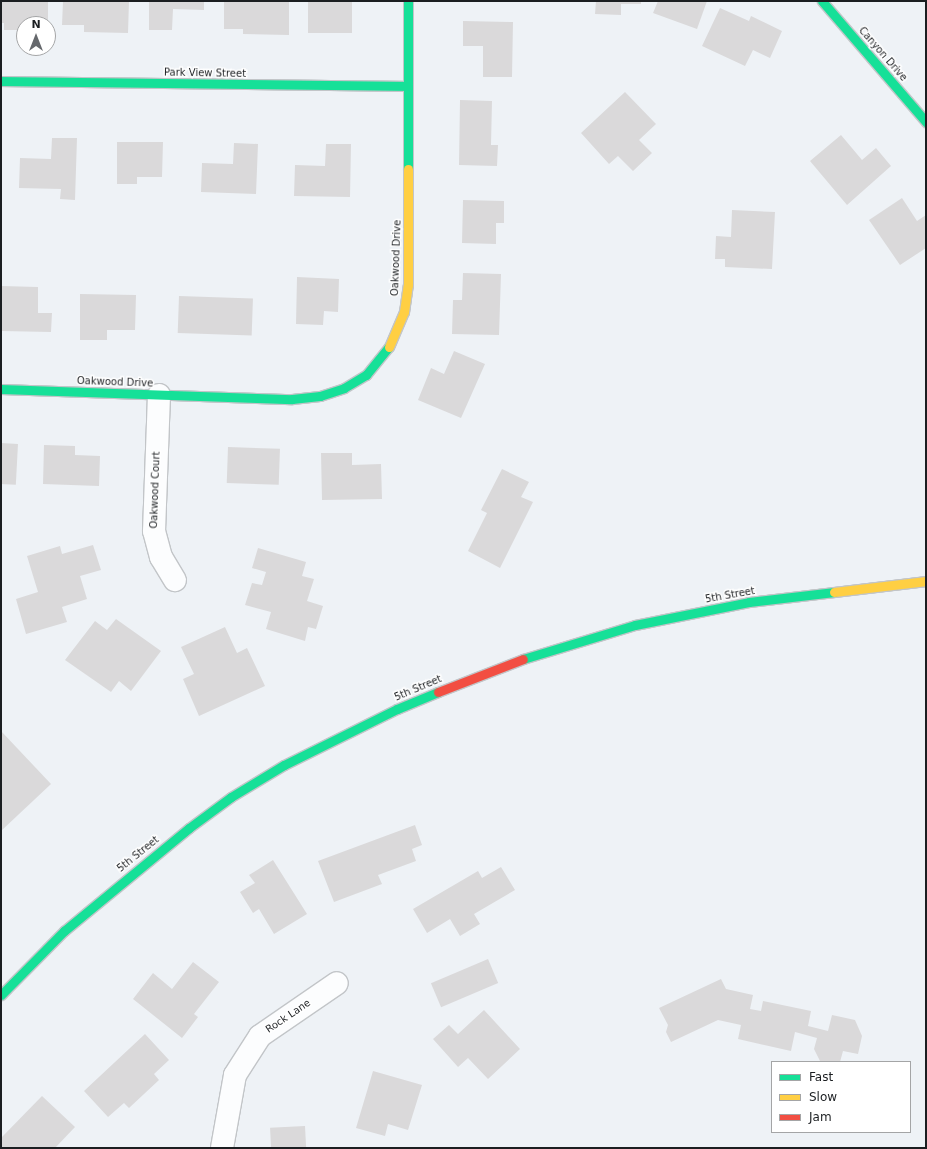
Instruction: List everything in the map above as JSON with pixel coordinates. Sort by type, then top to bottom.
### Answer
[{"type":"street","name":"Oakwood Drive","points":[[1,390],[292,399],[320,396],[344,388],[366,375],[381,359],[396,337],[404,312],[408,285],[408,1]]},
{"type":"street","name":"Canyon Drive","points":[[822,1],[926,122]]},
{"type":"street","name":"Park View Street","points":[[1,81],[408,86]]},
{"type":"street","name":"Oakwood Court","points":[[159,395],[154,531],[161,557],[175,580]]},
{"type":"street","name":"5th Street","points":[[1,994],[64,930],[189,828],[232,797],[284,765],[397,709],[506,664],[635,625],[756,601],[926,581]]},
{"type":"street","name":"Rock Lane","points":[[222,1148],[235,1075],[260,1036],[337,983]]},
{"type":"building","points":[[1,1],[48,1],[48,16],[16,16],[16,30],[4,30],[4,23],[1,23]]},
{"type":"building","points":[[63,1],[129,1],[128,33],[84,32],[84,25],[62,25]]},
{"type":"building","points":[[149,1],[204,1],[204,10],[173,9],[172,30],[149,30]]},
{"type":"building","points":[[289,1],[289,35],[243,34],[243,29],[224,29],[224,2]]},
{"type":"building","points":[[308,1],[352,1],[352,33],[308,33]]},
{"type":"building","points":[[596,1],[641,1],[641,4],[621,4],[621,15],[595,14]]},
{"type":"building","points":[[658,1],[707,1],[697,29],[653,13]]},
{"type":"building","points":[[720,8],[749,21],[751,16],[782,31],[770,58],[753,50],[745,66],[702,46]]},
{"type":"building","points":[[463,21],[513,22],[512,77],[483,77],[483,46],[463,46]]},
{"type":"building","points":[[625,92],[656,124],[639,140],[652,153],[633,171],[618,156],[609,164],[581,133]]},
{"type":"building","points":[[460,100],[492,101],[491,145],[498,145],[497,166],[459,165]]},
{"type":"building","points":[[841,135],[862,160],[876,148],[891,166],[847,205],[810,161]]},
{"type":"building","points":[[52,138],[77,138],[75,200],[60,199],[61,189],[19,188],[20,158],[51,159]]},
{"type":"building","points":[[117,142],[163,142],[162,177],[137,177],[137,184],[117,184]]},
{"type":"building","points":[[234,143],[258,144],[256,194],[201,192],[202,163],[233,164]]},
{"type":"building","points":[[326,144],[351,144],[350,197],[294,196],[295,165],[325,166]]},
{"type":"building","points":[[902,198],[917,221],[926,215],[926,248],[900,265],[869,220]]},
{"type":"building","points":[[463,200],[504,201],[504,223],[496,223],[496,244],[462,243]]},
{"type":"building","points":[[732,210],[775,212],[772,269],[725,267],[725,259],[715,259],[716,236],[731,237]]},
{"type":"building","points":[[463,273],[501,274],[499,335],[452,334],[453,300],[462,300]]},
{"type":"building","points":[[297,277],[339,279],[338,312],[324,311],[323,325],[296,324]]},
{"type":"building","points":[[1,286],[38,287],[38,313],[52,313],[51,332],[1,331]]},
{"type":"building","points":[[80,294],[136,295],[135,330],[107,330],[107,340],[80,340]]},
{"type":"building","points":[[179,296],[253,299],[252,336],[178,333]]},
{"type":"building","points":[[454,351],[485,364],[461,418],[418,400],[431,368],[444,374]]},
{"type":"building","points":[[1,443],[18,444],[16,485],[1,484]]},
{"type":"building","points":[[44,445],[75,446],[75,455],[100,456],[99,486],[43,484]]},
{"type":"building","points":[[228,447],[280,449],[279,485],[227,483]]},
{"type":"building","points":[[321,453],[352,453],[352,465],[381,464],[382,499],[322,500]]},
{"type":"building","points":[[502,469],[529,482],[521,497],[533,502],[500,568],[468,551],[487,513],[481,510]]},
{"type":"building","points":[[93,545],[101,570],[80,576],[87,599],[62,607],[67,622],[26,634],[16,599],[38,592],[27,556],[60,546],[62,554]]},
{"type":"building","points":[[258,548],[306,562],[302,576],[314,579],[307,601],[323,606],[316,629],[308,627],[305,641],[266,629],[271,612],[245,605],[252,583],[262,585],[266,572],[252,568]]},
{"type":"building","points":[[116,619],[161,651],[131,691],[119,681],[111,692],[65,660],[95,621],[107,630]]},
{"type":"building","points":[[225,627],[237,653],[247,648],[265,686],[199,716],[183,679],[194,674],[181,647]]},
{"type":"building","points":[[1,731],[51,784],[1,831]]},
{"type":"building","points":[[415,825],[422,845],[412,849],[416,861],[378,875],[382,884],[334,902],[318,861]]},
{"type":"building","points":[[273,860],[307,914],[274,934],[259,909],[253,913],[240,892],[255,883],[249,875]]},
{"type":"building","points":[[501,867],[515,890],[474,914],[480,924],[460,936],[450,919],[427,933],[413,909],[478,871],[482,878]]},
{"type":"building","points":[[488,959],[498,983],[441,1007],[431,983]]},
{"type":"building","points":[[193,962],[219,982],[194,1014],[198,1017],[182,1038],[133,999],[153,973],[172,989]]},
{"type":"building","points":[[721,979],[726,989],[753,995],[750,1009],[761,1011],[763,1001],[811,1011],[808,1026],[828,1031],[832,1015],[855,1020],[862,1036],[858,1054],[843,1051],[840,1061],[820,1061],[814,1049],[817,1038],[795,1032],[791,1051],[738,1039],[741,1025],[718,1020],[671,1042],[666,1032],[668,1025],[659,1008]]},
{"type":"building","points":[[484,1010],[520,1049],[488,1079],[468,1058],[458,1067],[433,1039],[449,1025],[458,1034]]},
{"type":"building","points":[[145,1034],[169,1060],[154,1074],[159,1080],[129,1108],[124,1103],[108,1117],[84,1091]]},
{"type":"building","points":[[373,1071],[422,1085],[408,1130],[388,1124],[385,1136],[356,1128]]},
{"type":"building","points":[[42,1096],[75,1127],[55,1148],[1,1148],[1,1138]]},
{"type":"building","points":[[305,1126],[306,1148],[271,1148],[270,1128]]},
{"type":"traffic: fast","points":[[408,1],[408,169]]},
{"type":"traffic: fast","points":[[822,1],[926,122]]},
{"type":"traffic: fast","points":[[1,81],[408,86]]},
{"type":"traffic: fast","points":[[1,389],[292,399],[320,396],[344,388],[366,375],[389,347]]},
{"type":"traffic: fast","points":[[523,659],[635,625],[749,602],[834,592]]},
{"type":"traffic: fast","points":[[1,995],[64,931],[189,828],[231,797],[284,765],[397,709],[438,692]]},
{"type":"traffic: slow","points":[[389,347],[404,312],[408,285],[408,169]]},
{"type":"traffic: slow","points":[[834,592],[926,581]]},
{"type":"traffic: jam","points":[[438,692],[523,659]]}]
